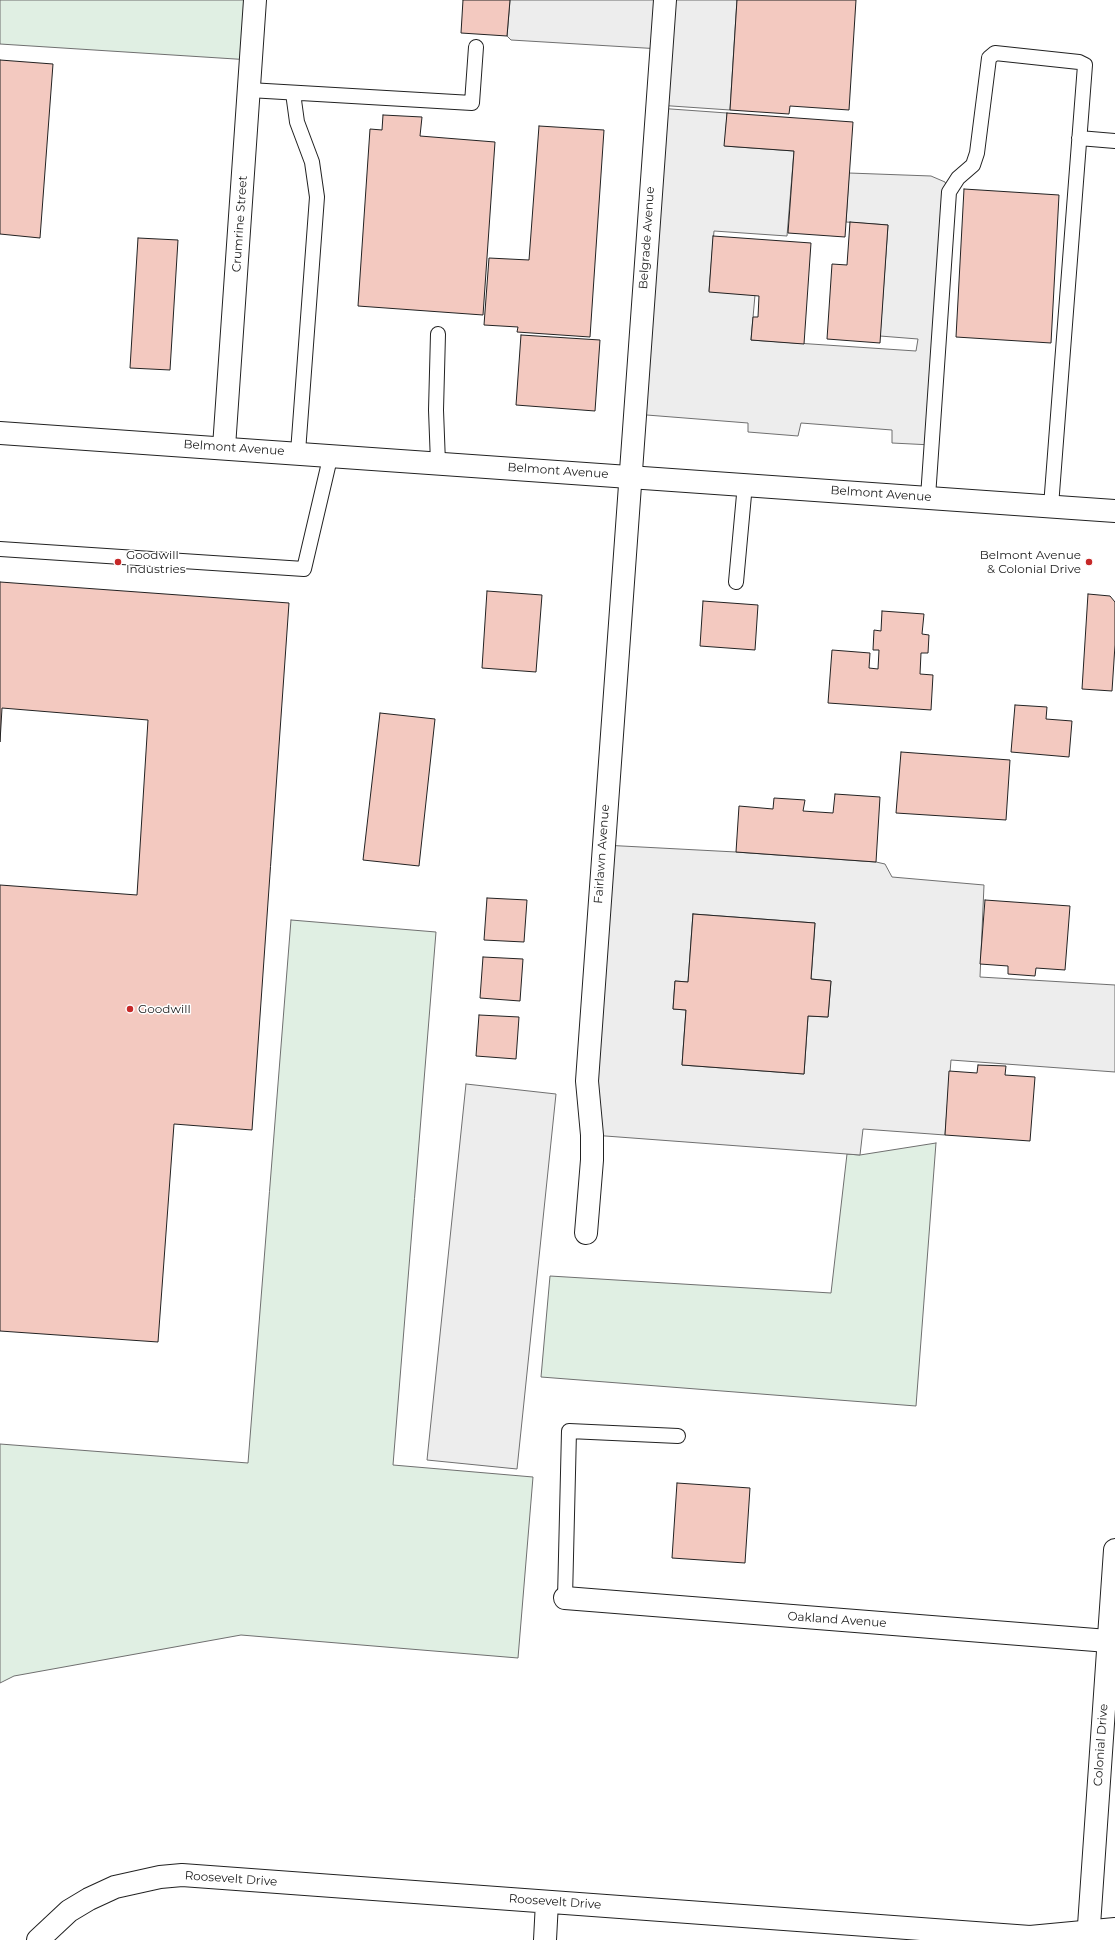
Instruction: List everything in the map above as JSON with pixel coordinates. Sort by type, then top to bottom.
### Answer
[{"type":"street","name":"Crumrine Street","points":[[224,447],[255,0]]},
{"type":"street","name":"Belgrade Avenue","points":[[629,476],[664,0]]},
{"type":"street","name":"Belmont Avenue","points":[[0,433],[331,454],[438,463],[1115,510]]},
{"type":"street","name":"Fairlawn Avenue","points":[[586,1232],[592,1160],[592,1135],[587,1081],[629,476]]},
{"type":"street","name":"Colonial Drive","points":[[1088,1936],[1115,1550]]},
{"type":"street","name":"Oakland Avenue","points":[[565,1598],[1108,1641]]},
{"type":"street","name":"Roosevelt Drive","points":[[38,1940],[70,1911],[89,1899],[115,1887],[160,1877],[190,1876],[1030,1937],[1088,1936],[1115,1929]]},
{"type":"street","points":[[545,1940],[547,1902]]},
{"type":"lane","points":[[249,90],[472,103],[476,47]]},
{"type":"lane","points":[[928,497],[948,192],[958,178],[973,165],[977,153],[989,58],[995,53],[1079,62],[1084,65],[1051,506]]},
{"type":"lane","points":[[293,93],[296,122],[312,162],[317,197],[298,452]]},
{"type":"lane","points":[[1079,138],[1115,141]]},
{"type":"lane","points":[[438,334],[436,410],[438,463]]},
{"type":"lane","points":[[0,549],[304,569],[331,454]]},
{"type":"lane","points":[[736,582],[745,484]]},
{"type":"lane","points":[[565,1598],[569,1431],[678,1436]]},
{"type":"green space","points":[[0,0],[255,0],[251,60],[0,44]]},
{"type":"green space","points":[[291,920],[436,932],[393,1465],[533,1477],[518,1658],[241,1635],[14,1676],[0,1683],[0,1444],[248,1463]]},
{"type":"green space","points":[[936,1143],[916,1406],[541,1377],[550,1276],[831,1293],[847,1154],[860,1155]]},
{"type":"shaded area","points":[[510,0],[737,0],[730,110],[657,105],[661,49],[511,40],[507,36]]},
{"type":"shaded area","points":[[657,108],[727,113],[725,146],[794,151],[787,236],[714,231],[709,291],[755,295],[751,340],[916,351],[918,339],[880,336],[888,225],[846,222],[849,173],[931,176],[945,182],[949,192],[932,445],[892,443],[892,430],[801,423],[798,436],[748,432],[748,423],[634,414]]},
{"type":"shaded area","points":[[603,845],[736,852],[876,862],[885,864],[892,877],[984,885],[980,977],[1115,985],[1115,1072],[951,1060],[945,1135],[863,1129],[860,1155],[592,1135]],"holes":[[[693,914],[815,923],[811,979],[831,981],[828,1017],[808,1016],[804,1074],[682,1065],[686,1010],[673,1009],[675,981],[688,982]]]},
{"type":"shaded area","points":[[466,1084],[556,1094],[517,1469],[427,1460]]},
{"type":"building","points":[[463,0],[510,0],[507,36],[461,33]]},
{"type":"building","points":[[737,0],[856,0],[849,110],[790,106],[789,114],[730,110]]},
{"type":"building","points":[[0,60],[53,64],[40,238],[0,234]]},
{"type":"building","points":[[727,113],[853,122],[845,237],[788,233],[794,151],[724,146]]},
{"type":"building","points":[[383,115],[422,117],[420,136],[495,142],[483,315],[358,306],[370,129],[382,130]]},
{"type":"building","points":[[539,126],[604,130],[590,337],[517,332],[518,327],[484,325],[489,258],[529,260]]},
{"type":"building","points":[[964,189],[1059,195],[1051,343],[956,337]]},
{"type":"building","points":[[850,222],[888,225],[880,343],[827,339],[832,264],[847,265]]},
{"type":"building","points":[[713,236],[811,243],[804,344],[751,340],[753,317],[758,317],[759,296],[709,292]]},
{"type":"building","points":[[138,238],[178,240],[170,370],[130,368]]},
{"type":"building","points":[[521,335],[600,340],[595,411],[516,405]]},
{"type":"building","name":"Goodwill","points":[[0,582],[289,603],[252,1130],[174,1124],[158,1342],[0,1331],[0,885],[137,895],[148,720],[2,708],[0,742]]},
{"type":"building","points":[[487,591],[542,595],[536,672],[482,668]]},
{"type":"building","points":[[1088,594],[1110,596],[1115,602],[1115,645],[1112,691],[1082,689]]},
{"type":"building","points":[[703,601],[758,605],[755,650],[700,646]]},
{"type":"building","points":[[882,611],[924,614],[922,634],[929,635],[928,653],[921,653],[920,674],[933,675],[931,710],[828,703],[832,650],[870,653],[869,668],[878,669],[879,650],[873,650],[874,630],[881,631]]},
{"type":"building","points":[[1015,705],[1047,707],[1046,719],[1072,721],[1069,757],[1011,752]]},
{"type":"building","points":[[380,713],[435,719],[419,866],[363,860]]},
{"type":"building","points":[[901,752],[1010,760],[1006,820],[896,813]]},
{"type":"building","points":[[835,794],[880,797],[876,862],[736,852],[739,806],[773,809],[774,798],[805,800],[803,811],[833,813]]},
{"type":"building","points":[[487,898],[527,900],[524,942],[484,940]]},
{"type":"building","points":[[985,900],[1070,906],[1065,970],[1036,968],[1035,976],[1008,974],[1008,966],[980,964]]},
{"type":"building","points":[[693,914],[815,923],[811,979],[831,981],[828,1017],[808,1016],[804,1074],[682,1065],[686,1010],[673,1009],[675,981],[688,982]]},
{"type":"building","points":[[483,957],[523,959],[520,1001],[480,998]]},
{"type":"building","points":[[479,1015],[519,1017],[516,1059],[476,1056]]},
{"type":"building","points":[[978,1065],[1006,1066],[1005,1075],[1035,1077],[1030,1141],[945,1135],[949,1071],[977,1073]]},
{"type":"building","points":[[677,1483],[750,1488],[745,1563],[672,1558]]},
{"type":"place","name":"Goodwill Industries","points":[[118,562]]},
{"type":"place","name":"Belmont Avenue & Colonial Drive","points":[[1089,562]]},
{"type":"place","name":"Goodwill","points":[[130,1009]]}]
